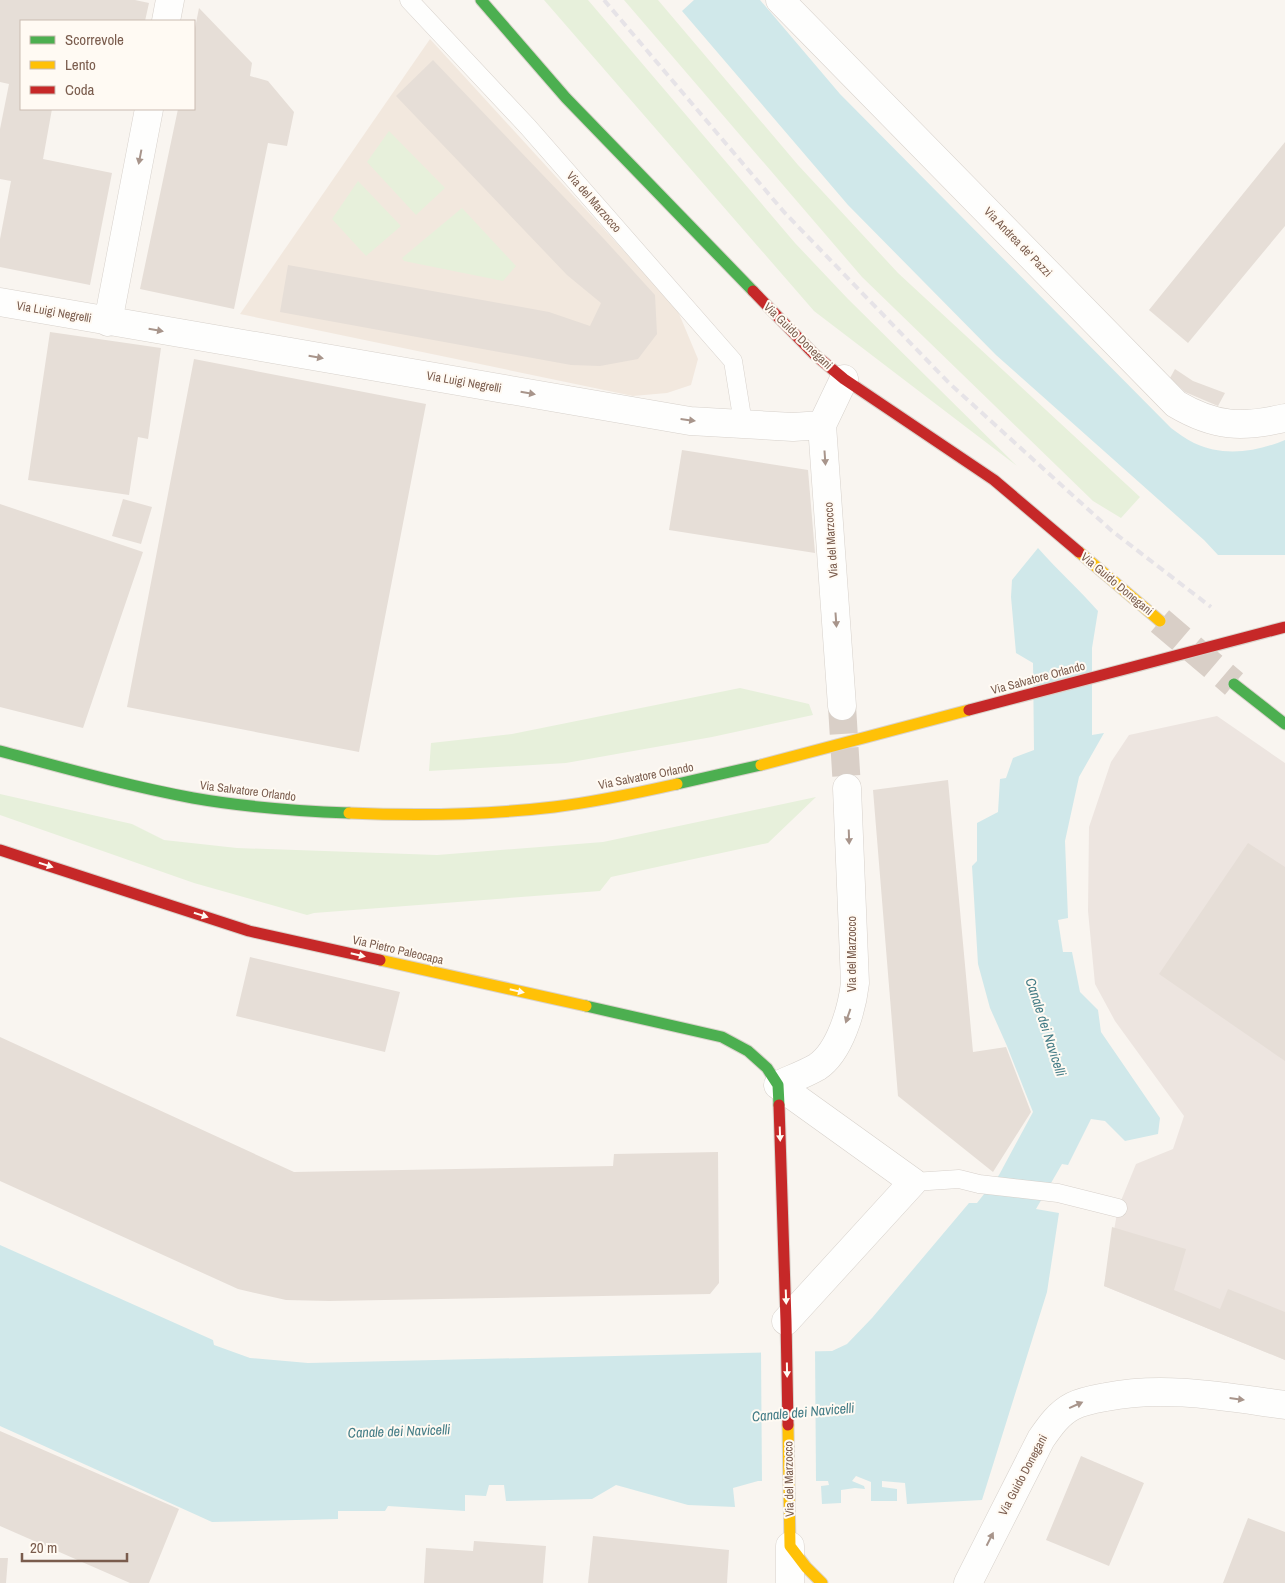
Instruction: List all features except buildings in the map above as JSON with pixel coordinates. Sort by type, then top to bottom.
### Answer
[{"type":"street","points":[[166,20],[170,0]]},
{"type":"street","name":"Via Guido Donegani","points":[[481,0],[566,98],[814,354],[844,379],[994,480],[1160,622]]},
{"type":"street","name":"Via Andrea de' Pazzi","points":[[780,0],[1176,404],[1210,420],[1232,424],[1255,424],[1285,418]]},
{"type":"street","name":"Via Luigi Negrelli","points":[[108,322],[149,110]]},
{"type":"street","name":"Via Luigi Negrelli","points":[[0,302],[108,322],[690,420],[793,427],[822,425]]},
{"type":"street","name":"Via del Marzocco","points":[[842,706],[822,425],[844,379]]},
{"type":"street","name":"Via Salvatore Orlando","points":[[0,751],[88,775],[194,798],[299,811],[391,814],[503,812],[555,807],[652,790],[761,765],[1285,627]]},
{"type":"street","points":[[1234,684],[1285,724]]},
{"type":"street","name":"Via del Marzocco","points":[[790,1583],[786,1321],[778,1086],[818,1067],[825,1060],[842,1031],[853,997],[855,983],[847,788]]},
{"type":"street","name":"Via Pietro Paleocapa","points":[[0,850],[249,931],[722,1037],[741,1047],[765,1064],[778,1086]]},
{"type":"street","points":[[778,1086],[913,1182],[786,1321]]},
{"type":"street","name":"Via Guido Donegani","points":[[968,1583],[1041,1438],[1056,1419],[1073,1406],[1114,1395],[1150,1392],[1209,1395],[1285,1405]]},
{"type":"street","points":[[790,1546],[806,1567],[822,1583]]},
{"type":"lane","name":"Via del Marzocco","points":[[408,0],[528,127],[733,361],[743,424]]},
{"type":"lane","points":[[913,1182],[959,1179],[978,1184],[1058,1193],[1118,1208]]},
{"type":"shaded area","points":[[430,39],[677,309],[698,359],[691,385],[667,393],[633,396],[240,314]]},
{"type":"shaded area","points":[[1217,716],[1285,763],[1285,1360],[1104,1286],[1118,1208],[1136,1164],[1173,1149],[1184,1116],[1115,1021],[1095,984],[1088,911],[1089,827],[1111,762],[1129,735]]},
{"type":"green space","points":[[544,0],[588,0],[795,243],[848,299],[1017,466],[814,311]]},
{"type":"green space","points":[[624,0],[658,0],[798,165],[898,273],[1140,497],[1121,518],[1093,501],[862,277]]},
{"type":"green space","points":[[389,131],[445,188],[416,215],[367,162]]},
{"type":"green space","points":[[358,181],[401,226],[366,256],[332,219]]},
{"type":"green space","points":[[462,208],[516,266],[503,281],[404,261],[402,258]]},
{"type":"green space","points":[[740,688],[809,704],[813,715],[712,737],[566,763],[429,771],[431,743],[512,734]]},
{"type":"green space","points":[[0,794],[132,824],[164,840],[237,848],[437,855],[603,842],[816,797],[768,843],[611,877],[600,891],[307,915],[194,883],[0,815]]},
{"type":"water","points":[[694,0],[760,0],[840,94],[1171,428],[1194,443],[1216,450],[1251,450],[1285,440],[1285,555],[1218,555],[1204,540],[996,355],[848,205],[682,11]]},
{"type":"water","name":"Canale dei Navicelli","points":[[1038,548],[1098,611],[1092,648],[1092,735],[1104,733],[1079,777],[1065,841],[1068,918],[1058,920],[1063,952],[1072,952],[1080,992],[1098,1010],[1101,1032],[1160,1118],[1158,1134],[1125,1141],[1105,1121],[1091,1119],[1068,1165],[1062,1164],[1036,1209],[1059,1213],[1047,1292],[982,1500],[907,1504],[905,1483],[882,1481],[882,1487],[897,1489],[897,1501],[871,1501],[871,1482],[856,1476],[852,1481],[864,1486],[865,1489],[841,1490],[841,1503],[822,1504],[821,1486],[829,1485],[828,1481],[758,1481],[733,1488],[735,1507],[688,1505],[616,1485],[592,1499],[506,1501],[504,1485],[489,1485],[486,1496],[465,1495],[465,1511],[388,1506],[385,1511],[338,1511],[338,1519],[212,1522],[0,1426],[0,1245],[213,1340],[214,1345],[250,1358],[308,1363],[832,1351],[847,1344],[872,1318],[969,1203],[977,1203],[999,1175],[1033,1112],[990,1008],[978,964],[972,866],[977,861],[977,823],[998,812],[1000,779],[1006,778],[1013,758],[1034,750],[1033,663],[1016,653],[1011,597],[1012,580]]},
{"type":"pier","points":[[815,1349],[816,1483],[762,1484],[761,1350]]},
{"type":"tunnel","points":[[1160,621],[1234,684]]},
{"type":"tunnel","points":[[842,706],[847,788]]},
{"type":"railway","points":[[604,0],[784,212],[949,383],[1112,531],[1211,607]]},
{"type":"traffic: fast","points":[[481,0],[566,98],[753,291]]},
{"type":"traffic: fast","points":[[1234,684],[1285,724]]},
{"type":"traffic: fast","points":[[0,751],[120,782],[193,798],[271,808],[349,813]]},
{"type":"traffic: fast","points":[[677,784],[761,765]]},
{"type":"traffic: fast","points":[[586,1006],[722,1037],[748,1051],[767,1068],[778,1085],[779,1105]]},
{"type":"traffic: slow","points":[[1079,552],[1160,621]]},
{"type":"traffic: slow","points":[[761,765],[969,710]]},
{"type":"traffic: slow","points":[[349,813],[452,814],[528,810],[600,800],[677,784]]},
{"type":"traffic: slow","points":[[380,960],[586,1006]]},
{"type":"traffic: slow","points":[[788,1425],[790,1546],[806,1567],[822,1583]]},
{"type":"traffic: jam","points":[[753,291],[814,354],[844,379],[994,480],[1079,552]]},
{"type":"traffic: jam","points":[[969,710],[1285,627]]},
{"type":"traffic: jam","points":[[0,850],[249,931],[380,960]]},
{"type":"traffic: jam","points":[[779,1105],[788,1425]]}]
